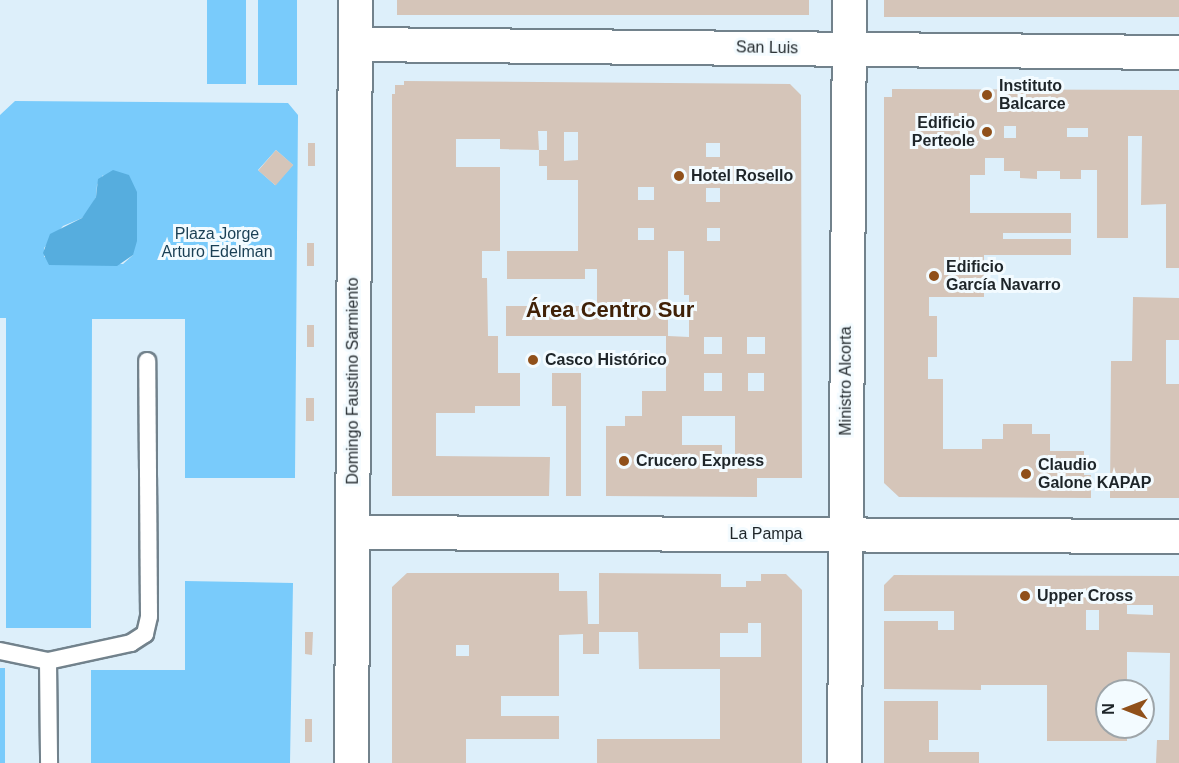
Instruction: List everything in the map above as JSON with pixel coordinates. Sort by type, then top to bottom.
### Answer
[{"type":"street","name":"Domingo Faustino Sarmiento","points":[[351,763],[355,0]]},
{"type":"street","name":"Ministro Alcorta","points":[[844,763],[849,0]]},
{"type":"street","name":"San Luis","points":[[355,44],[1179,52]]},
{"type":"street","name":"La Pampa","points":[[352,532],[1179,536]]},
{"type":"lane","points":[[0,651],[48,661],[131,643],[145,634],[149,616],[147,361]]},
{"type":"lane","points":[[48,661],[49,763]]},
{"type":"green space","points":[[207,0],[246,0],[246,84],[207,84]]},
{"type":"green space","points":[[258,0],[297,0],[297,85],[258,85]]},
{"type":"green space","name":"Plaza Jorge Arturo Edelman","points":[[15,101],[288,103],[298,115],[295,478],[185,478],[185,319],[92,319],[91,628],[6,628],[6,318],[0,318],[0,115]],"holes":[[[276,150],[293,165],[275,185],[258,170]],[[103,175],[133,255],[123,264],[44,257],[44,248],[63,226],[82,218],[88,212],[96,197],[97,185]]]},
{"type":"green space","points":[[185,581],[293,583],[290,763],[91,763],[91,670],[185,670]]},
{"type":"green space","points":[[0,668],[5,668],[5,763],[0,763]]},
{"type":"shaded area","points":[[113,170],[129,175],[137,192],[137,241],[133,255],[117,266],[49,265],[43,253],[50,234],[82,218],[96,197],[98,179]]},
{"type":"building","points":[[397,0],[809,0],[809,15],[397,15]]},
{"type":"building","points":[[884,0],[1179,0],[1179,17],[884,17]]},
{"type":"building","points":[[404,81],[790,84],[801,95],[802,478],[757,478],[757,497],[606,496],[606,426],[625,426],[625,416],[642,416],[642,391],[666,391],[666,336],[506,336],[506,306],[597,306],[597,269],[585,269],[585,279],[507,279],[507,251],[578,251],[578,180],[547,180],[547,166],[539,166],[539,150],[500,149],[500,139],[456,139],[456,167],[500,167],[500,251],[482,251],[482,278],[487,278],[488,336],[498,336],[498,373],[520,373],[520,406],[475,406],[475,413],[436,413],[436,456],[550,457],[549,496],[392,496],[392,94],[395,94],[395,85],[404,85]],"holes":[[[538,131],[547,131],[547,150],[539,150]],[[564,132],[578,132],[578,160],[564,161]],[[706,143],[720,143],[720,157],[706,157]],[[638,187],[654,187],[654,200],[638,200]],[[706,188],[720,188],[720,202],[706,202]],[[638,228],[654,228],[654,240],[638,240]],[[707,228],[720,228],[720,241],[707,241]],[[668,251],[684,251],[684,295],[689,295],[689,337],[668,336]],[[704,337],[722,337],[722,354],[704,354]],[[747,337],[765,337],[765,354],[747,354]],[[704,373],[722,373],[722,391],[704,391]],[[748,373],[764,373],[764,391],[748,391]],[[682,416],[735,416],[735,457],[722,457],[722,445],[682,445]]]},
{"type":"building","points":[[892,89],[1179,90],[1179,268],[1166,268],[1166,204],[1141,205],[1142,136],[1128,136],[1128,238],[1097,238],[1097,170],[1081,170],[1081,179],[1060,179],[1060,171],[1037,171],[1037,179],[1020,178],[1020,171],[1004,171],[1004,158],[985,158],[985,175],[970,175],[970,213],[1071,213],[1071,233],[1003,233],[1003,239],[1071,239],[1071,255],[984,255],[984,297],[929,297],[929,316],[937,316],[937,357],[928,357],[928,379],[943,379],[943,449],[982,449],[982,439],[1003,439],[1003,424],[1032,424],[1032,434],[1050,434],[1050,451],[1084,451],[1084,475],[1091,475],[1091,498],[899,497],[884,483],[884,97],[892,97]],"holes":[[[1004,126],[1016,126],[1016,138],[1004,138]],[[1067,128],[1088,128],[1088,137],[1067,137]]]},
{"type":"building","points":[[308,143],[315,143],[315,166],[308,166]]},
{"type":"building","points":[[276,150],[293,165],[276,185],[258,170]]},
{"type":"building","points":[[307,243],[314,243],[314,266],[307,266]]},
{"type":"building","points":[[1133,297],[1179,298],[1179,340],[1166,340],[1166,384],[1179,384],[1179,498],[1110,498],[1111,361],[1132,361]]},
{"type":"building","points":[[307,325],[314,325],[314,347],[307,347]]},
{"type":"building","points":[[552,373],[581,373],[581,496],[566,496],[566,406],[552,406]]},
{"type":"building","points":[[306,398],[314,398],[314,421],[306,421]]},
{"type":"building","points":[[407,573],[559,573],[559,591],[587,591],[588,624],[599,624],[599,573],[721,574],[721,587],[746,587],[746,581],[761,581],[761,574],[786,574],[802,590],[802,763],[597,763],[597,739],[720,739],[720,669],[639,669],[638,632],[599,632],[599,654],[583,654],[583,634],[559,635],[559,696],[501,696],[501,716],[559,716],[559,739],[466,739],[466,763],[392,763],[392,587]],"holes":[[[748,623],[761,623],[761,657],[720,657],[720,633],[748,633]],[[456,645],[469,645],[469,656],[456,656]]]},
{"type":"building","points":[[894,575],[1179,576],[1179,763],[1156,763],[1157,740],[1169,740],[1170,653],[1127,652],[1127,679],[1095,679],[1095,739],[1127,739],[1127,741],[1047,741],[1047,685],[981,685],[981,690],[884,689],[884,621],[938,621],[938,630],[954,630],[954,611],[884,611],[884,585]],"holes":[[[1127,605],[1153,605],[1153,615],[1127,614]],[[1086,610],[1099,610],[1099,630],[1086,630]]]},
{"type":"building","points":[[305,632],[313,632],[312,655],[305,654]]},
{"type":"building","points":[[884,701],[938,701],[938,740],[929,740],[929,752],[979,752],[979,763],[884,763]]},
{"type":"building","points":[[305,719],[312,719],[312,742],[305,742]]},
{"type":"place","name":"Instituto Balcarce","points":[[987,95]]},
{"type":"place","name":"Edificio Perteole","points":[[987,132]]},
{"type":"place","name":"Hotel Rosello","points":[[679,176]]},
{"type":"place","name":"Edificio García Navarro","points":[[934,276]]},
{"type":"place","name":"Casco Histórico","points":[[533,360]]},
{"type":"place","name":"Crucero Express","points":[[624,461]]},
{"type":"place","name":"Claudio Galone KAPAP","points":[[1026,474]]},
{"type":"place","name":"Upper Cross","points":[[1025,596]]},
{"type":"district","name":"Área Centro Sur","points":[[610,310]]}]
